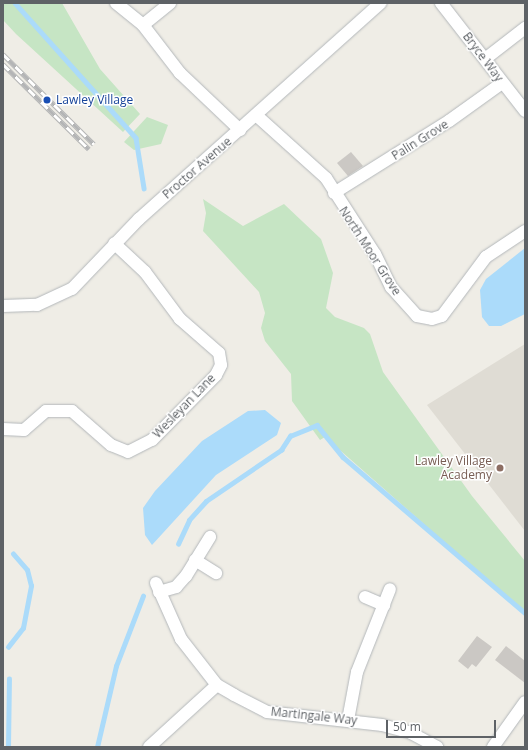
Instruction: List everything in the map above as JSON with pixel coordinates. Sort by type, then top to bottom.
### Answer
[{"type":"street","points":[[116,3],[143,25],[180,74],[240,130]]},
{"type":"street","points":[[143,25],[170,3]]},
{"type":"street","name":"Bryce Way","points":[[441,3],[525,111]]},
{"type":"street","name":"Proctor Avenue","points":[[3,306],[37,305],[62,295],[92,270],[114,243],[240,130],[374,5]]},
{"type":"street","points":[[485,59],[525,28]]},
{"type":"street","name":"Palin Grove","points":[[334,193],[449,122],[502,82]]},
{"type":"street","name":"North Moor Grove","points":[[256,115],[279,139],[312,162],[375,254],[391,287],[417,316],[432,319],[442,316],[486,257],[525,231]]},
{"type":"street","name":"Wesleyan Lane","points":[[3,429],[24,430],[46,411],[72,411],[111,445],[128,452],[152,440],[216,376],[221,366],[218,353],[180,319],[144,272],[114,243]]},
{"type":"street","points":[[210,536],[195,560],[216,573]]},
{"type":"street","name":"Martingale Way","points":[[195,560],[176,586],[157,588],[181,639],[217,685],[267,712],[382,725],[417,742],[437,747]]},
{"type":"street","points":[[348,720],[357,672],[390,589]]},
{"type":"street","points":[[365,597],[384,605]]},
{"type":"street","points":[[150,747],[217,685]]},
{"type":"street","points":[[493,747],[525,702]]},
{"type":"shaded area","name":"Lawley Village Academy","points":[[525,344],[525,531],[427,405]]},
{"type":"green space","points":[[3,3],[62,3],[100,69],[140,114],[123,132],[16,34],[3,20]]},
{"type":"green space","points":[[147,117],[168,125],[161,144],[134,150],[124,142]]},
{"type":"green space","points":[[203,199],[243,226],[284,204],[321,239],[333,273],[326,308],[335,317],[364,328],[370,334],[383,372],[472,496],[525,561],[525,613],[325,437],[320,440],[292,401],[291,374],[265,341],[261,328],[265,313],[259,292],[203,231],[206,213]]},
{"type":"water","points":[[525,248],[525,314],[501,326],[489,326],[482,317],[480,290],[486,279]]},
{"type":"water","points":[[265,410],[281,423],[277,435],[216,475],[152,545],[145,535],[143,508],[155,491],[202,441],[248,411]]},
{"type":"building","points":[[351,152],[363,166],[348,176],[337,163]]},
{"type":"building","points":[[477,636],[492,647],[476,667],[472,664],[468,669],[458,661]]},
{"type":"building","points":[[506,646],[525,661],[525,683],[495,660]]},
{"type":"waterway","points":[[15,3],[136,138],[144,188]]},
{"type":"waterway","points":[[178,544],[189,520],[206,501],[281,450],[290,436],[317,425],[343,457],[525,613]]},
{"type":"waterway","points":[[8,647],[23,628],[31,586],[27,570],[13,554]]},
{"type":"waterway","points":[[97,747],[116,666],[143,596]]},
{"type":"waterway","points":[[8,747],[9,679]]},
{"type":"railway","points":[[3,54],[94,144]]},
{"type":"railway","points":[[3,64],[89,149]]},
{"type":"place","name":"Lawley Village","points":[[47,100]]},
{"type":"place","name":"Lawley Village Academy","points":[[500,468]]}]
